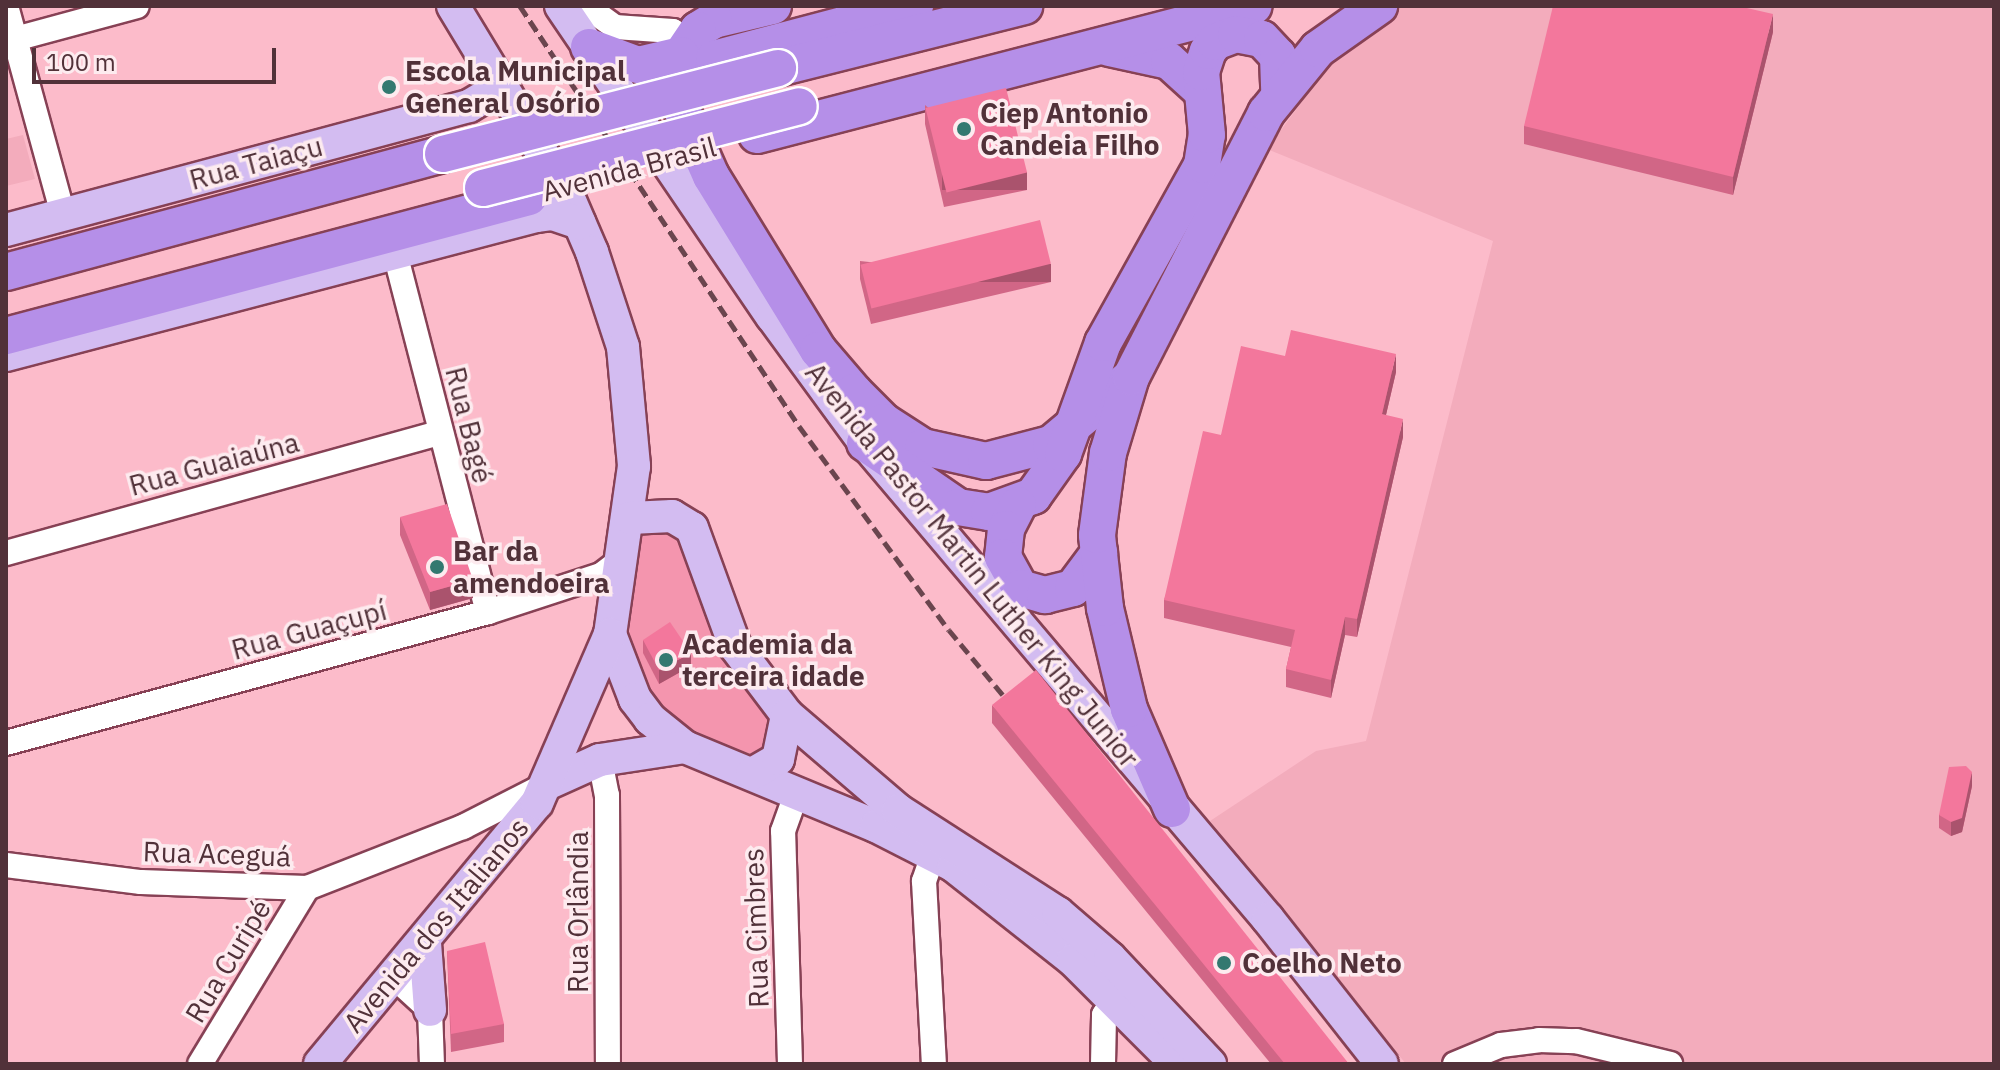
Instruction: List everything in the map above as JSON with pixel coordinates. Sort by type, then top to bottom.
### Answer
[{"type":"highway","points":[[6,272],[442,143],[773,6]]},
{"type":"highway","points":[[589,47],[638,65],[701,36],[915,6]]},
{"type":"highway","points":[[6,248],[442,143],[778,68],[1024,6]]},
{"type":"highway","name":"Avenida Brasil","points":[[6,336],[799,106],[1191,6]]},
{"type":"highway","name":"Avenida Brasil","points":[[6,316],[740,139],[1254,6]]},
{"type":"highway","points":[[1172,809],[1129,709],[1105,608],[1099,553],[1103,480],[1131,377],[1279,92],[1318,49],[1372,10]]},
{"type":"highway","points":[[1099,553],[1073,588],[1045,595],[1020,588],[1003,557],[1006,529],[1018,505],[1045,482],[1074,428],[1103,343],[1202,165],[1207,135],[1202,91],[1208,51],[1215,42],[1236,34],[1250,35],[1271,46],[1278,56],[1279,92]]},
{"type":"highway","points":[[701,36],[681,108],[711,176],[818,350],[884,422],[938,454],[986,461],[1025,454],[1074,428],[1131,377]]},
{"type":"highway","points":[[1098,47],[1169,61],[1202,91]]},
{"type":"highway","points":[[865,443],[958,507],[989,512],[1018,505]]},
{"type":"main road","points":[[453,6],[579,223],[609,298],[630,388],[634,466],[630,518],[610,634],[635,699],[650,719],[685,747],[797,792],[933,855],[992,895],[1115,998],[1177,1064]]},
{"type":"main road","name":"Avenida Pastor Martin Luther King Junior","points":[[561,6],[865,443],[1268,919],[1382,1064]]},
{"type":"main road","name":"Rua Taiaçu","points":[[6,230],[469,106],[501,87]]},
{"type":"main road","name":"Avenida Brasil","points":[[6,355],[536,216],[553,214],[579,223]]},
{"type":"main road","points":[[630,518],[672,516],[692,528],[735,646],[787,715],[898,810],[1058,913],[1110,958],[1210,1064]]},
{"type":"main road","name":"Avenida dos Italianos","points":[[320,1064],[425,943],[549,783],[610,634]]},
{"type":"main road","points":[[752,774],[778,759],[787,715]]},
{"type":"main road","name":"Avenida dos Italianos","points":[[549,783],[600,760],[685,747]]},
{"type":"main road","points":[[425,943],[430,1010]]},
{"type":"street","points":[[6,6],[63,215]]},
{"type":"street","points":[[15,39],[137,6]]},
{"type":"street","points":[[586,6],[615,27],[701,36]]},
{"type":"street","name":"Rua Bagé","points":[[395,253],[438,433],[488,612]]},
{"type":"street","name":"Rua Guaiaúna","points":[[6,553],[438,433]]},
{"type":"street","name":"Rua Guaçupí","points":[[6,743],[488,612],[601,575],[622,559]]},
{"type":"street","name":"Rua Orlândia","points":[[600,760],[607,795],[608,1064]]},
{"type":"street","name":"Rua Aceguá","points":[[7,864],[141,882],[307,888],[463,827],[549,783]]},
{"type":"street","name":"Rua Cimbres","points":[[790,1064],[783,831],[797,792]]},
{"type":"street","points":[[933,855],[924,881],[934,1064]]},
{"type":"street","name":"Rua Curipé","points":[[200,1064],[307,888]]},
{"type":"street","points":[[395,978],[430,1010],[432,1064]]},
{"type":"street","points":[[1103,1064],[1104,1015],[1115,998]]},
{"type":"street","points":[[1455,1064],[1501,1045],[1539,1040],[1576,1041],[1670,1064]]},
{"type":"shaded area","points":[[1402,6],[1994,6],[1994,1064],[1406,1064],[1210,821],[1316,751],[1366,741],[1493,241],[1267,149],[1354,31]]},
{"type":"shaded area","points":[[23,135],[35,179],[6,186],[6,139]]},
{"type":"shaded area","points":[[644,528],[676,529],[688,549],[697,595],[732,661],[778,724],[783,741],[754,760],[669,720],[632,667],[629,636],[635,541]]},
{"type":"building","points":[[1553,6],[1738,6],[1773,14],[1733,177],[1524,126]]},
{"type":"building","points":[[1006,88],[1027,172],[947,192],[925,108]]},
{"type":"building","points":[[1040,220],[1051,264],[871,308],[860,265]]},
{"type":"building","points":[[1291,330],[1396,354],[1382,414],[1403,419],[1357,619],[1345,617],[1331,680],[1286,669],[1295,630],[1164,600],[1203,431],[1221,435],[1241,346],[1285,356]]},
{"type":"building","name":"Bar da amendoeira","points":[[447,504],[473,580],[430,592],[400,517]]},
{"type":"building","points":[[670,622],[691,653],[659,670],[643,640]]},
{"type":"building","points":[[1036,670],[1349,1064],[1285,1064],[992,705]]},
{"type":"building","points":[[1966,766],[1972,772],[1962,818],[1951,822],[1939,815],[1949,767]]},
{"type":"building","points":[[485,942],[504,1024],[451,1034],[447,951]]},
{"type":"railway","points":[[520,6],[799,426],[949,630],[1017,712]]},
{"type":"place","name":"Escola Municipal General Osório","points":[[389,87]]},
{"type":"place","name":"Ciep Antonio Candeia Filho","points":[[964,129]]},
{"type":"place","name":"Bar da amendoeira","points":[[437,567]]},
{"type":"place","name":"Academia da terceira idade","points":[[666,660]]},
{"type":"place","name":"Coelho Neto","points":[[1224,963]]}]
